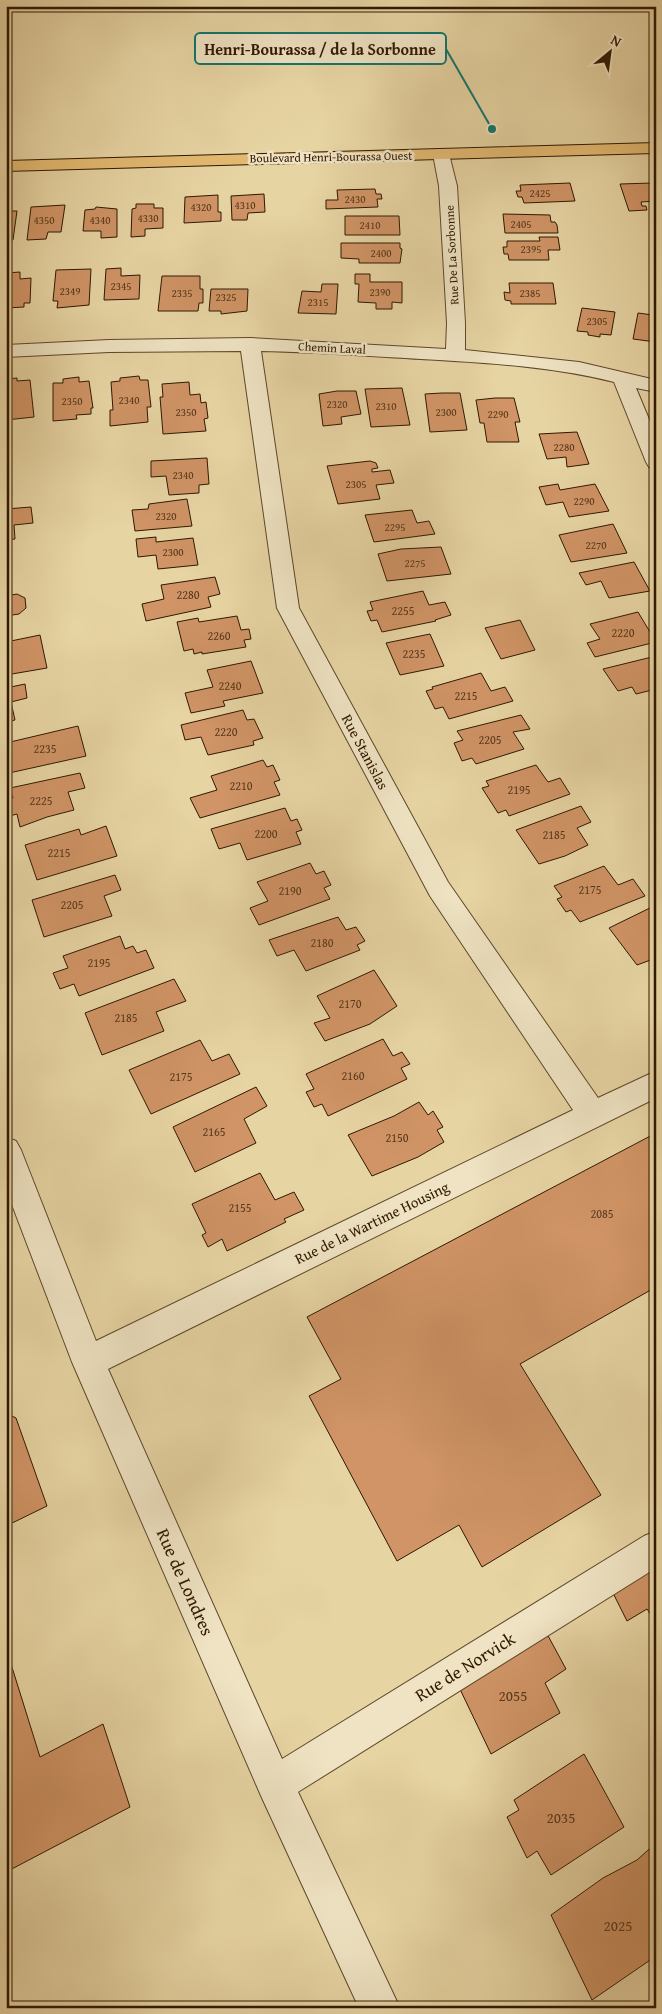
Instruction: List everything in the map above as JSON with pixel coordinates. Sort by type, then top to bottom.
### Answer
[{"type":"main road","name":"Boulevard Henri-Bourassa Ouest","points":[[6,166],[656,148]]},
{"type":"street","name":"Rue De La Sorbonne","points":[[441,154],[448,186],[456,323],[455,355]]},
{"type":"street","name":"Chemin Laval","points":[[6,350],[124,344],[250,344],[455,355],[579,368],[622,380],[656,386]]},
{"type":"street","name":"Rue Stanislas","points":[[250,344],[288,608],[439,889],[593,1115]]},
{"type":"street","points":[[622,380],[656,462]]},
{"type":"street","name":"Rue de la Wartime Housing","points":[[88,1362],[656,1084]]},
{"type":"street","name":"Rue de Londres","points":[[6,1150],[88,1362],[275,1785],[380,2008]]},
{"type":"street","name":"Rue de Norvick","points":[[275,1785],[656,1548]]},
{"type":"building","points":[[570,183],[575,201],[524,203],[522,197],[518,197],[516,191],[521,191],[520,185]]},
{"type":"building","points":[[652,183],[656,192],[656,201],[641,202],[642,206],[646,206],[647,210],[629,211],[620,184]]},
{"type":"building","points":[[375,189],[376,194],[381,194],[382,199],[377,199],[378,207],[326,209],[326,200],[338,200],[337,190]]},
{"type":"building","points":[[264,194],[265,212],[248,213],[247,220],[232,220],[231,196]]},
{"type":"building","points":[[218,195],[218,212],[221,212],[221,221],[184,223],[185,197]]},
{"type":"building","points":[[136,204],[154,204],[154,208],[163,208],[163,228],[145,229],[145,236],[131,237],[132,209],[136,208]]},
{"type":"building","points":[[65,205],[61,232],[48,232],[46,239],[27,240],[31,207]]},
{"type":"building","points":[[96,207],[117,209],[117,237],[101,238],[101,231],[83,231],[85,210],[95,209]]},
{"type":"building","points":[[6,211],[17,211],[13,240],[6,240]]},
{"type":"building","points":[[503,214],[550,215],[551,222],[555,222],[557,225],[558,233],[505,233]]},
{"type":"building","points":[[345,216],[399,216],[400,235],[345,235]]},
{"type":"building","points":[[539,237],[558,237],[560,250],[548,250],[549,260],[509,260],[508,254],[504,254],[503,247],[507,247],[507,241],[540,241]]},
{"type":"building","points":[[341,243],[400,243],[400,248],[402,249],[400,263],[359,263],[359,259],[341,258]]},
{"type":"building","points":[[121,268],[121,276],[140,275],[139,299],[104,300],[106,269]]},
{"type":"building","points":[[91,269],[89,305],[57,308],[58,301],[53,301],[56,270]]},
{"type":"building","points":[[20,272],[20,279],[31,278],[30,303],[24,303],[24,307],[6,308],[6,273]]},
{"type":"building","points":[[355,274],[370,274],[370,282],[402,282],[402,303],[392,302],[392,309],[376,309],[376,303],[358,302],[359,284],[355,284]]},
{"type":"building","points":[[162,276],[200,276],[200,289],[203,289],[203,303],[199,303],[198,311],[158,311]]},
{"type":"building","points":[[509,283],[553,283],[556,304],[511,304],[511,301],[505,300],[504,292],[510,293]]},
{"type":"building","points":[[322,284],[338,284],[336,314],[298,313],[302,291],[321,292]]},
{"type":"building","points":[[211,289],[248,289],[247,311],[221,314],[221,311],[209,311]]},
{"type":"building","points":[[655,307],[656,342],[633,339],[638,313],[653,315]]},
{"type":"building","points":[[582,308],[615,312],[611,335],[600,334],[600,337],[588,335],[588,332],[577,331]]},
{"type":"building","points":[[139,376],[140,380],[148,380],[151,407],[147,407],[148,422],[110,426],[110,410],[113,410],[111,382],[120,381],[120,378]]},
{"type":"building","points":[[79,377],[79,382],[89,381],[93,408],[91,408],[91,414],[76,415],[77,419],[53,421],[53,383],[63,383],[63,379]]},
{"type":"building","points":[[17,378],[17,381],[30,380],[34,417],[6,420],[6,379]]},
{"type":"building","points":[[189,382],[190,395],[200,394],[201,403],[206,402],[208,418],[204,419],[206,431],[163,434],[160,397],[163,397],[162,384]]},
{"type":"building","points":[[402,388],[410,425],[371,427],[365,389]]},
{"type":"building","points":[[337,391],[356,391],[361,414],[341,417],[342,424],[323,426],[319,394]]},
{"type":"building","points":[[460,393],[467,430],[430,432],[425,394]]},
{"type":"building","points":[[514,398],[520,422],[515,422],[519,442],[487,442],[484,423],[480,423],[476,400]]},
{"type":"building","points":[[577,432],[589,464],[567,467],[566,457],[547,459],[539,434]]},
{"type":"building","points":[[207,458],[209,484],[199,485],[199,493],[169,495],[166,476],[151,477],[151,461]]},
{"type":"building","points":[[370,461],[376,463],[378,468],[372,469],[372,472],[390,470],[394,483],[376,485],[380,499],[338,504],[327,466]]},
{"type":"building","points":[[558,484],[560,490],[595,484],[609,511],[569,517],[563,502],[546,505],[539,487]]},
{"type":"building","points":[[187,499],[192,526],[135,531],[132,510],[148,509],[149,504]]},
{"type":"building","points":[[31,507],[33,523],[14,525],[15,539],[6,540],[6,509]]},
{"type":"building","points":[[412,510],[417,523],[429,521],[435,534],[374,542],[365,515]]},
{"type":"building","points":[[613,524],[627,553],[571,562],[559,535]]},
{"type":"building","points":[[156,537],[156,542],[193,538],[198,565],[158,569],[156,555],[138,557],[136,539]]},
{"type":"building","points":[[441,547],[451,574],[387,581],[378,554],[401,549]]},
{"type":"building","points":[[634,562],[650,591],[609,598],[601,581],[586,585],[579,573]]},
{"type":"building","points":[[215,577],[220,594],[208,597],[211,607],[146,621],[142,604],[164,599],[161,585]]},
{"type":"building","points":[[423,591],[429,605],[445,602],[451,615],[436,621],[382,632],[377,620],[371,621],[367,611],[373,610],[370,602]]},
{"type":"building","points":[[17,594],[25,598],[26,608],[19,614],[6,616],[6,596]]},
{"type":"building","points":[[638,612],[656,642],[595,657],[587,643],[600,639],[590,624]]},
{"type":"building","points":[[237,616],[241,630],[249,629],[251,639],[244,640],[246,647],[202,654],[202,652],[194,654],[193,649],[184,651],[177,622],[198,618],[199,622]]},
{"type":"building","points":[[520,620],[535,650],[501,659],[485,628]]},
{"type":"building","points":[[430,634],[444,666],[400,675],[386,643]]},
{"type":"building","points":[[40,635],[47,668],[6,675],[6,642]]},
{"type":"building","points":[[656,656],[656,689],[636,694],[632,687],[618,691],[603,669]]},
{"type":"building","points":[[251,661],[263,693],[223,701],[225,706],[191,713],[185,693],[213,687],[207,670]]},
{"type":"building","points":[[481,673],[491,691],[505,687],[513,701],[449,719],[443,707],[435,709],[426,691],[433,689],[432,687]]},
{"type":"building","points":[[25,684],[27,698],[11,702],[15,720],[6,722],[6,688]]},
{"type":"building","points":[[243,710],[247,720],[254,719],[263,738],[253,741],[254,745],[208,755],[201,737],[185,740],[181,725]]},
{"type":"building","points":[[521,715],[530,729],[513,732],[524,749],[476,764],[472,758],[462,761],[454,743],[463,740],[457,731]]},
{"type":"building","points":[[78,726],[86,756],[9,773],[6,763],[6,743]]},
{"type":"building","points":[[263,760],[267,767],[273,765],[280,780],[274,782],[280,795],[200,818],[190,798],[217,790],[211,776]]},
{"type":"building","points":[[536,765],[548,782],[560,778],[570,794],[509,816],[506,810],[498,813],[482,788],[489,786],[486,781]]},
{"type":"building","points":[[80,773],[85,788],[68,792],[74,810],[20,827],[17,814],[6,817],[6,800],[13,798],[10,788]]},
{"type":"building","points":[[581,806],[591,822],[577,828],[588,845],[565,856],[539,864],[516,830]]},
{"type":"building","points":[[285,808],[291,821],[297,819],[302,830],[296,832],[301,844],[247,860],[240,843],[219,849],[211,829]]},
{"type":"building","points":[[106,826],[117,856],[37,880],[25,845],[79,829],[81,835]]},
{"type":"building","points":[[310,863],[316,874],[324,871],[331,885],[324,888],[330,899],[259,925],[250,908],[268,901],[257,882]]},
{"type":"building","points":[[604,866],[618,885],[633,879],[645,896],[580,922],[571,910],[566,912],[557,899],[562,897],[554,886]]},
{"type":"building","points":[[115,875],[121,890],[104,896],[112,916],[44,937],[32,900]]},
{"type":"building","points":[[656,905],[656,958],[637,965],[609,928]]},
{"type":"building","points":[[338,917],[346,930],[356,927],[365,941],[357,945],[360,950],[306,971],[294,950],[277,956],[269,940]]},
{"type":"building","points":[[120,936],[125,949],[133,946],[137,953],[146,950],[154,968],[79,996],[74,984],[60,989],[53,973],[68,968],[63,956]]},
{"type":"building","points":[[374,970],[397,1006],[370,1024],[325,1041],[314,1023],[330,1018],[317,996]]},
{"type":"building","points":[[174,979],[186,1001],[156,1012],[164,1031],[102,1055],[85,1013]]},
{"type":"building","points":[[383,1039],[393,1056],[402,1052],[410,1064],[401,1068],[407,1079],[328,1116],[322,1104],[314,1107],[306,1092],[314,1089],[306,1074]]},
{"type":"building","points":[[200,1040],[212,1061],[229,1054],[240,1074],[151,1114],[129,1070]]},
{"type":"building","points":[[256,1087],[267,1106],[244,1119],[256,1143],[195,1172],[173,1127]]},
{"type":"building","points":[[419,1102],[428,1115],[433,1111],[443,1127],[437,1130],[444,1142],[418,1157],[372,1176],[348,1135],[394,1116]]},
{"type":"building","points":[[656,1133],[656,1287],[520,1364],[601,1495],[482,1567],[459,1525],[397,1561],[309,1396],[341,1379],[307,1317]]},
{"type":"building","points":[[260,1173],[275,1200],[294,1192],[304,1210],[284,1219],[286,1222],[227,1251],[222,1239],[208,1247],[202,1235],[206,1233],[192,1204]]},
{"type":"building","points":[[6,1413],[16,1418],[47,1506],[6,1526]]},
{"type":"building","points":[[656,1568],[656,1622],[647,1609],[627,1621],[613,1593]]},
{"type":"building","points":[[546,1632],[566,1669],[545,1683],[560,1713],[491,1754],[458,1685]]},
{"type":"building","points":[[6,1648],[40,1757],[103,1724],[130,1807],[6,1872]]},
{"type":"building","points":[[584,1754],[624,1827],[551,1875],[537,1851],[527,1858],[507,1817],[519,1810],[514,1800]]},
{"type":"building","points":[[656,1843],[656,1956],[592,2000],[551,1915],[603,1878],[637,1860]]},
{"type":"place","name":"Henri-Bourassa / de la Sorbonne","points":[[492,129]]}]
